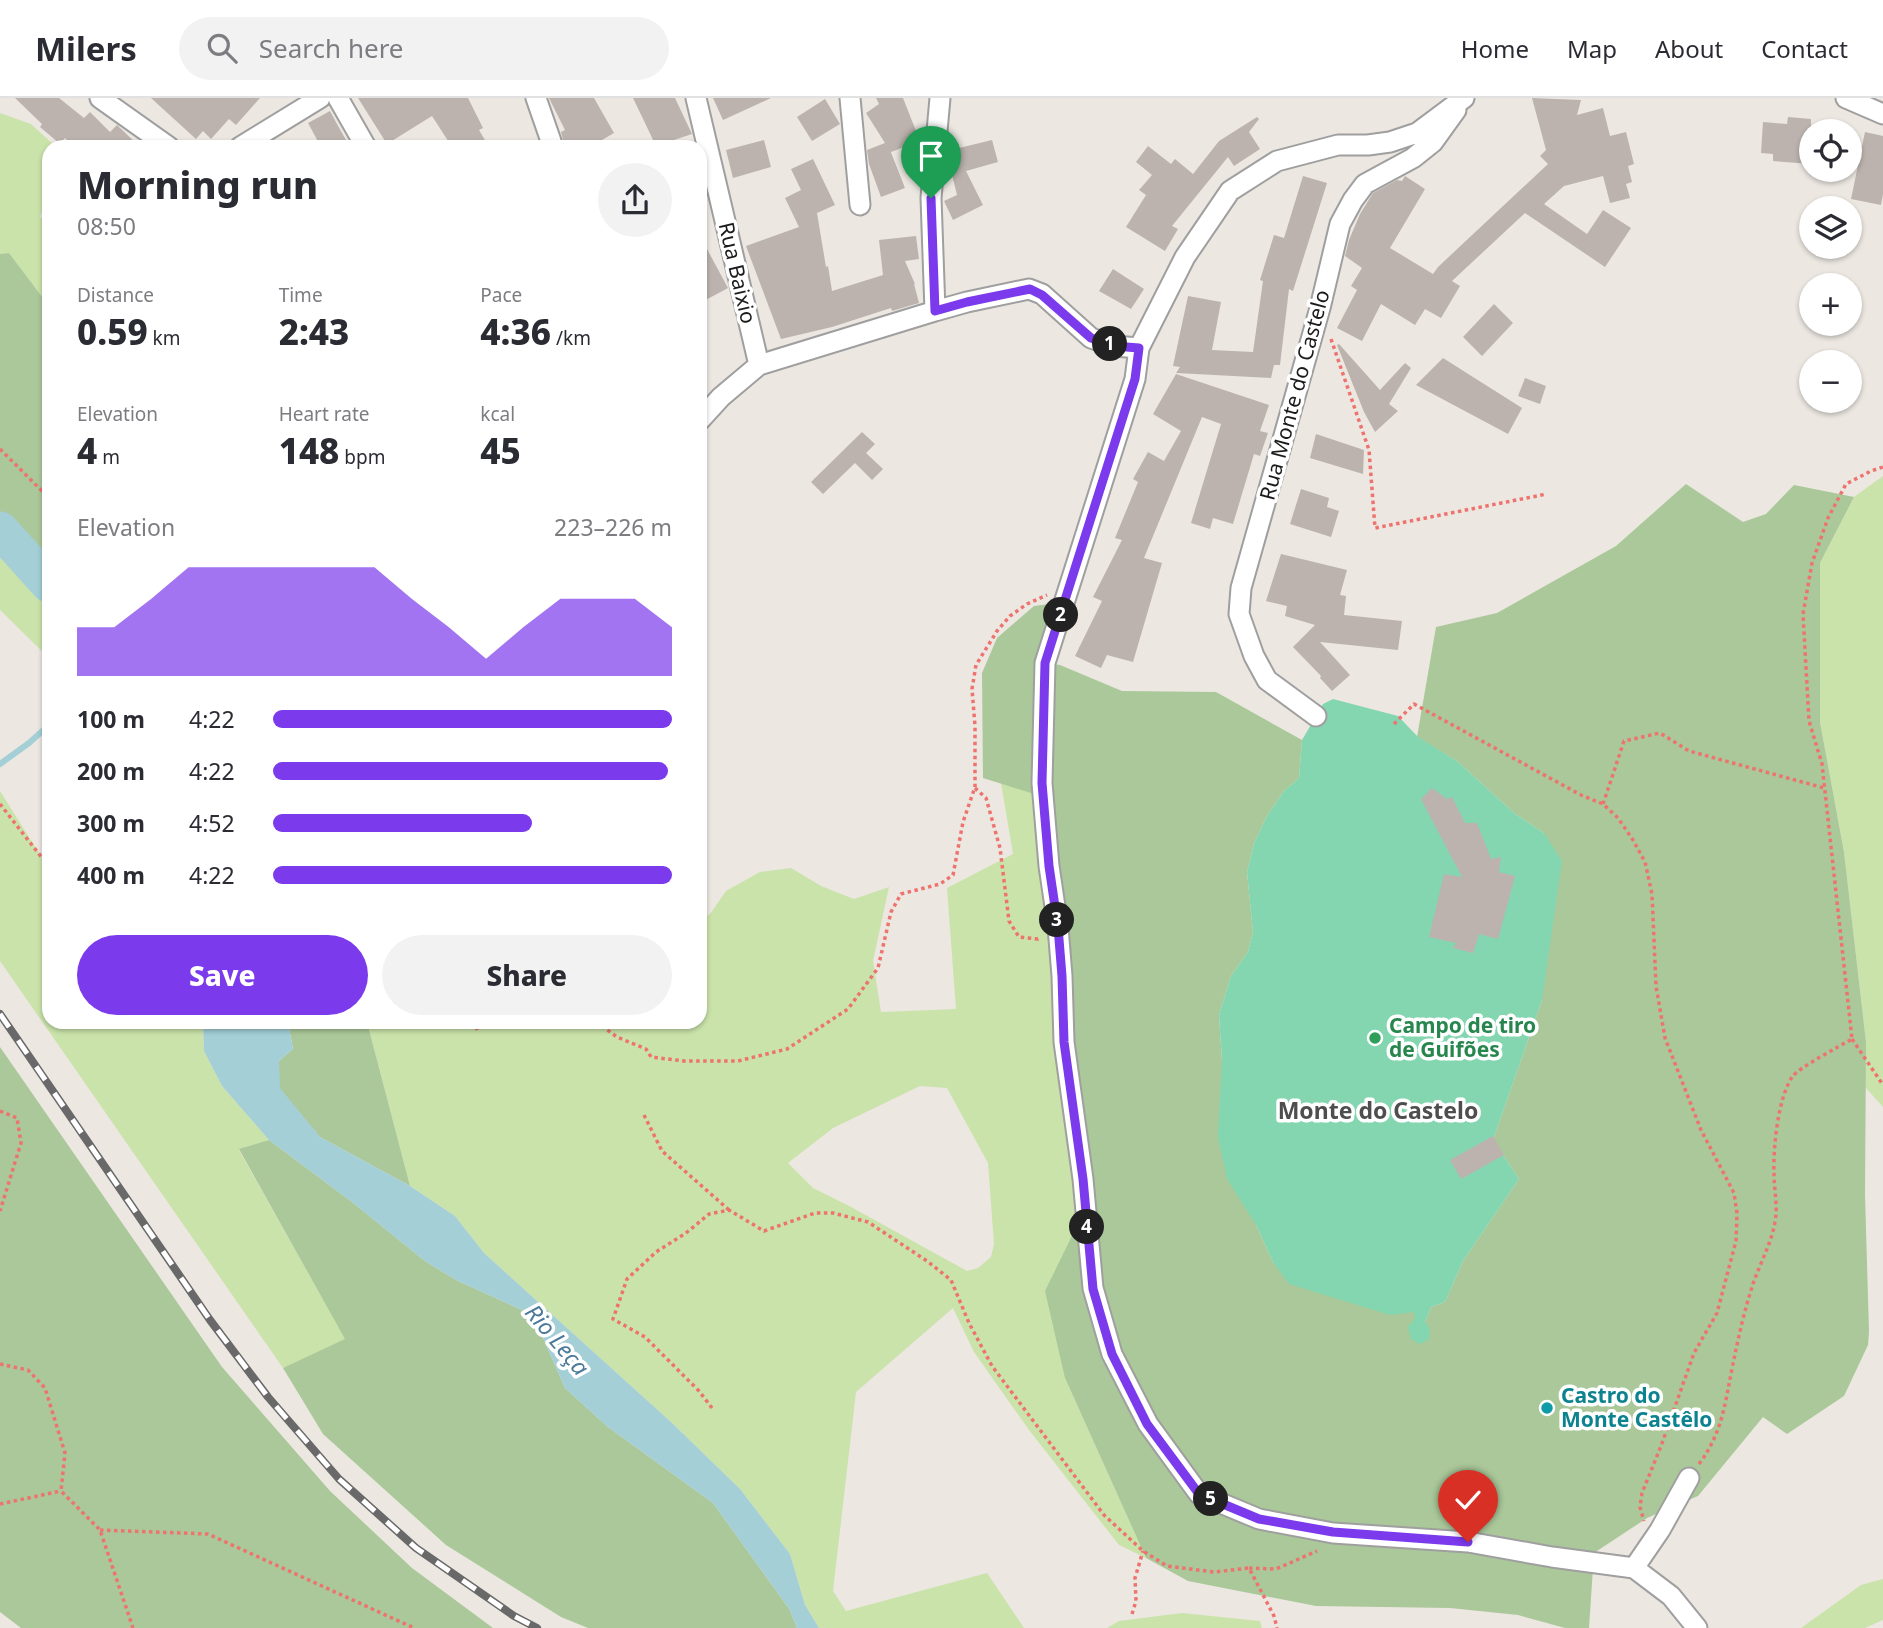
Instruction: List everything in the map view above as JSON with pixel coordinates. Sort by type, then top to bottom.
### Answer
[{"type":"street","points":[[251,140],[320,98]]},
{"type":"street","points":[[338,98],[362,140]]},
{"type":"street","points":[[536,98],[551,140]]},
{"type":"street","name":"Rua Baixio","points":[[696,98],[706,140]]},
{"type":"street","points":[[850,98],[860,205]]},
{"type":"street","points":[[935,311],[931,198],[940,98]]},
{"type":"street","points":[[1464,98],[1417,133],[1390,142],[1338,145],[1277,161],[1230,191],[1185,257],[1139,348],[1135,379],[1045,663],[1042,783],[1049,866],[1058,927],[1064,1042],[1083,1179],[1093,1289],[1112,1354],[1147,1424],[1199,1494],[1259,1519],[1333,1532],[1468,1542],[1552,1558],[1634,1568],[1671,1596],[1697,1628]]},
{"type":"street","name":"Rua Monte do Castelo","points":[[1316,716],[1267,680],[1250,647],[1239,614],[1241,588],[1320,308],[1340,224],[1365,184],[1413,158],[1433,142],[1464,98]]},
{"type":"street","points":[[1846,98],[1883,114]]},
{"type":"street","points":[[103,99],[159,140]]},
{"type":"street","name":"Rua Baixio","points":[[707,145],[758,365]]},
{"type":"street","points":[[707,412],[720,397],[758,365],[967,302],[1030,289],[1042,295],[1091,338],[1114,346],[1139,348]]},
{"type":"street","points":[[1634,1568],[1660,1530],[1689,1478]]},
{"type":"path","points":[[1320,308],[1369,450],[1375,528],[1547,494]]},
{"type":"path","points":[[0,449],[42,491]]},
{"type":"path","points":[[1883,467],[1846,484],[1828,518],[1812,563],[1803,614],[1809,721],[1822,764],[1852,1039],[1883,1085]]},
{"type":"path","points":[[606,1029],[617,1037],[646,1049],[651,1057],[684,1061],[738,1061],[787,1049],[848,1009],[878,968],[891,912],[901,894],[940,884],[953,875],[963,822],[975,787],[972,690],[976,665],[997,631],[1027,604],[1048,594],[1065,602]]},
{"type":"path","points":[[1394,724],[1415,704],[1581,795],[1603,804],[1618,818],[1645,862],[1652,894],[1657,986],[1665,1038],[1701,1130],[1734,1193],[1737,1213],[1736,1241],[1717,1313],[1694,1353],[1642,1493],[1642,1519],[1650,1528],[1660,1530]]},
{"type":"path","points":[[1603,804],[1624,741],[1660,733],[1689,751],[1824,788]]},
{"type":"path","points":[[975,787],[986,798],[1000,848],[1009,921],[1019,937],[1038,939],[1058,927]]},
{"type":"path","points":[[0,804],[42,858]]},
{"type":"path","points":[[1689,1478],[1706,1455],[1721,1424],[1732,1364],[1752,1284],[1766,1255],[1775,1222],[1776,1137],[1786,1090],[1794,1074],[1852,1039]]},
{"type":"path","points":[[0,1111],[16,1118],[21,1143],[0,1211]]},
{"type":"path","points":[[644,1115],[662,1151],[729,1210],[764,1231],[815,1213],[833,1213],[868,1222],[951,1280],[969,1323],[992,1366],[1104,1515],[1143,1551],[1167,1566],[1214,1572],[1249,1568],[1276,1569],[1329,1545],[1333,1532]]},
{"type":"path","points":[[712,1408],[645,1336],[613,1319],[627,1279],[656,1252],[709,1214],[729,1210]]},
{"type":"path","points":[[0,1364],[28,1370],[46,1388],[65,1452],[61,1491]]},
{"type":"path","points":[[0,1504],[61,1491]]},
{"type":"path","points":[[61,1491],[100,1530],[133,1628]]},
{"type":"path","points":[[100,1530],[208,1534],[414,1628]]},
{"type":"path","points":[[1132,1614],[1136,1601],[1135,1578],[1143,1551]]},
{"type":"path","points":[[1249,1568],[1278,1628]]},
{"type":"green space","points":[[0,113],[31,124],[48,140],[42,140],[42,297],[9,253],[0,254]]},
{"type":"green space","points":[[9,253],[42,297],[42,560],[0,513],[0,254]]},
{"type":"green space","points":[[1883,476],[1883,1107],[1865,1087],[1866,1042],[1844,852],[1820,722],[1820,563],[1854,497]]},
{"type":"green space","points":[[1686,484],[1743,522],[1766,514],[1794,485],[1854,497],[1820,563],[1820,722],[1844,852],[1866,1042],[1868,1345],[1844,1396],[1787,1434],[1763,1417],[1698,1496],[1647,1518],[1594,1553],[1589,1628],[1565,1628],[1518,1615],[1450,1608],[1316,1606],[1188,1581],[1146,1558],[1065,1378],[1045,1291],[1090,1199],[1056,915],[1050,799],[983,778],[982,673],[997,638],[1034,606],[1065,602],[1046,663],[1060,665],[1122,691],[1216,692],[1302,740],[1299,778],[1284,791],[1267,816],[1254,843],[1247,872],[1253,932],[1248,952],[1231,976],[1219,1015],[1222,1061],[1256,1225],[1273,1262],[1415,1312],[1415,1319],[1425,1322],[1431,1307],[1445,1302],[1463,1261],[1519,1179],[1493,1140],[1542,1000],[1544,833],[1514,813],[1457,761],[1417,737],[1436,627],[1497,613],[1616,546]]},
{"type":"green space","points":[[0,513],[42,560],[42,651],[0,610]]},
{"type":"green space","name":"Campo de tiro de Guifões","points":[[1333,699],[1398,716],[1418,737],[1457,761],[1514,813],[1544,833],[1562,861],[1542,1000],[1493,1140],[1519,1179],[1463,1261],[1445,1302],[1431,1307],[1425,1322],[1430,1329],[1429,1339],[1420,1344],[1411,1339],[1408,1327],[1415,1319],[1414,1312],[1390,1315],[1289,1284],[1273,1262],[1256,1225],[1227,1179],[1218,1137],[1222,1061],[1219,1015],[1231,976],[1248,952],[1253,932],[1247,872],[1254,843],[1267,816],[1284,791],[1299,778],[1302,740],[1323,704]]},
{"type":"green space","points":[[1001,783],[1050,798],[1090,1199],[1065,1378],[1146,1558],[1119,1545],[1029,1430],[974,1352],[953,1308],[856,1392],[833,1591],[846,1611],[987,1573],[1024,1628],[819,1628],[805,1605],[790,1554],[740,1489],[671,1422],[484,1253],[455,1216],[410,1186],[369,1029],[707,1029],[707,916],[726,891],[760,872],[791,868],[821,886],[854,899],[889,887],[873,961],[881,1012],[956,1009],[947,888],[1013,854]],"holes":[[[920,1086],[947,1088],[988,1163],[994,1244],[991,1257],[978,1268],[967,1271],[813,1188],[788,1163],[833,1128]]]},
{"type":"green space","points":[[0,791],[42,858],[42,1021],[0,961]]},
{"type":"green space","points":[[47,1029],[203,1029],[204,1051],[222,1086],[269,1140],[239,1150],[346,1340],[283,1368]]},
{"type":"green space","points":[[289,1029],[369,1029],[410,1186],[320,1137],[279,1088],[279,1061],[293,1049]]},
{"type":"green space","points":[[0,1047],[222,1367],[330,1491],[412,1568],[493,1628],[21,1628],[0,1612]]},
{"type":"green space","points":[[269,1140],[425,1261],[458,1281],[533,1315],[565,1388],[608,1427],[713,1503],[790,1610],[797,1628],[588,1628],[561,1617],[446,1545],[323,1434],[283,1368],[345,1339],[239,1149]]},
{"type":"green space","points":[[1883,1579],[1883,1620],[1865,1628],[1801,1628],[1861,1585]]},
{"type":"green space","points":[[1182,1613],[1260,1621],[1262,1628],[1107,1628],[1119,1621]]},
{"type":"water","points":[[203,1029],[289,1029],[293,1049],[279,1061],[280,1088],[320,1137],[410,1186],[455,1216],[484,1253],[671,1422],[740,1489],[790,1554],[805,1605],[819,1628],[797,1628],[790,1610],[713,1503],[608,1427],[565,1388],[533,1315],[458,1281],[425,1261],[269,1140],[222,1086],[204,1051]]},
{"type":"building","points":[[15,98],[59,98],[84,118],[90,112],[110,132],[117,125],[133,140],[55,140],[40,127],[42,124]]},
{"type":"building","points":[[151,98],[260,98],[236,125],[229,119],[211,139],[203,131],[196,139]]},
{"type":"building","points":[[358,98],[468,98],[483,128],[479,130],[485,140],[447,140],[432,116],[393,140],[384,140]]},
{"type":"building","points":[[549,98],[594,98],[614,133],[602,140],[563,140],[561,132],[565,130]]},
{"type":"building","points":[[633,98],[675,98],[692,134],[674,140],[653,140]]},
{"type":"building","points":[[713,98],[771,98],[723,120]]},
{"type":"building","points":[[876,98],[903,98],[920,141],[891,152],[890,150],[905,188],[881,197],[867,150],[885,143],[866,113],[879,104]]},
{"type":"building","points":[[1532,98],[1581,100],[1577,115],[1603,108],[1610,136],[1626,132],[1634,164],[1628,166],[1632,182],[1626,184],[1630,198],[1610,203],[1603,176],[1564,186],[1544,204],[1587,234],[1603,210],[1631,228],[1605,267],[1525,213],[1452,281],[1460,286],[1441,318],[1425,309],[1415,325],[1381,304],[1362,341],[1337,328],[1357,290],[1351,286],[1362,268],[1345,256],[1349,240],[1373,193],[1397,180],[1402,181],[1405,176],[1425,189],[1390,248],[1433,274],[1548,164],[1540,156],[1546,150]]},
{"type":"building","points":[[825,99],[840,124],[812,141],[797,117]]},
{"type":"building","points":[[330,111],[346,140],[317,140],[308,123]]},
{"type":"building","points":[[1257,117],[1259,119],[1249,132],[1260,149],[1234,166],[1228,157],[1172,226],[1178,229],[1165,251],[1126,227],[1146,195],[1139,190],[1152,175],[1136,162],[1148,146],[1171,164],[1175,159],[1193,174],[1219,141]]},
{"type":"building","points":[[1788,117],[1811,119],[1799,119],[1799,163],[1773,161],[1773,154],[1761,153],[1763,122],[1787,124]]},
{"type":"building","points":[[1865,132],[1883,136],[1881,205],[1862,201],[1862,196],[1852,196],[1855,182],[1862,182],[1862,146]]},
{"type":"building","points":[[764,140],[771,167],[733,178],[726,150]]},
{"type":"building","points":[[992,140],[998,162],[966,171],[983,205],[953,220],[944,201],[957,195],[947,154],[948,142],[951,141],[955,149]]},
{"type":"building","points":[[813,159],[835,205],[817,213],[832,291],[883,275],[879,240],[916,236],[919,259],[905,261],[915,284],[919,303],[892,311],[891,308],[832,327],[781,339],[746,246],[799,227],[785,198],[801,190],[791,169]]},
{"type":"building","points":[[1303,176],[1327,183],[1293,291],[1289,289],[1280,365],[1274,365],[1271,378],[1176,373],[1180,367],[1173,366],[1188,296],[1221,302],[1212,350],[1253,352],[1263,281],[1260,280],[1274,235],[1284,238]]},
{"type":"building","points":[[707,249],[728,288],[707,299]]},
{"type":"building","points":[[1113,269],[1144,289],[1131,309],[1099,291]]},
{"type":"building","points":[[1494,304],[1513,323],[1482,356],[1463,337]]},
{"type":"building","points":[[1339,344],[1380,390],[1405,363],[1411,368],[1389,404],[1398,411],[1375,432],[1364,412],[1337,345]]},
{"type":"building","points":[[1443,358],[1522,408],[1508,434],[1416,385]]},
{"type":"building","points":[[1176,374],[1269,405],[1260,431],[1268,433],[1260,456],[1254,454],[1233,524],[1213,518],[1210,529],[1191,523],[1221,424],[1202,417],[1144,558],[1162,563],[1133,662],[1107,655],[1101,668],[1075,656],[1102,601],[1093,597],[1122,540],[1115,538],[1138,482],[1133,479],[1148,452],[1164,461],[1181,431],[1153,414]]},
{"type":"building","points":[[1525,378],[1546,386],[1540,404],[1518,396]]},
{"type":"building","points":[[862,432],[875,444],[866,453],[883,469],[872,480],[855,463],[823,494],[811,482]]},
{"type":"building","points":[[1316,434],[1364,450],[1363,474],[1310,458]]},
{"type":"building","points":[[1301,489],[1329,498],[1327,507],[1339,511],[1331,537],[1290,524]]},
{"type":"building","points":[[1281,554],[1347,570],[1340,595],[1346,596],[1344,615],[1402,621],[1398,650],[1320,642],[1350,675],[1332,691],[1293,647],[1315,625],[1285,616],[1287,606],[1266,601]]},
{"type":"building","points":[[1432,788],[1447,799],[1452,797],[1465,823],[1477,823],[1491,859],[1501,857],[1499,872],[1515,876],[1498,939],[1479,934],[1473,953],[1453,948],[1456,943],[1429,937],[1444,874],[1462,877],[1421,799]]},
{"type":"building","points":[[1493,1136],[1504,1155],[1461,1179],[1450,1160]]},
{"type":"waterway","name":"Rio Leça","points":[[0,530],[42,576]]},
{"type":"waterway","points":[[0,764],[42,731]]},
{"type":"railway","points":[[0,1014],[210,1320],[268,1397],[339,1479],[416,1548],[514,1616],[537,1628]]},
{"type":"place","name":"Campo de tiro de Guifões","points":[[1375,1038]]},
{"type":"place","name":"Castro do Monte Castêlo","points":[[1547,1408]]},
{"type":"district","name":"Monte do Castelo","points":[[1378,1111]]},
{"type":"route","points":[[931,198],[935,311],[1030,289],[1061,310],[1091,338],[1114,346],[1139,348],[1135,379],[1045,663],[1042,783],[1049,866],[1058,927],[1064,1042],[1083,1179],[1093,1289],[1112,1354],[1147,1424],[1199,1494],[1259,1519],[1333,1532],[1468,1542]]}]
